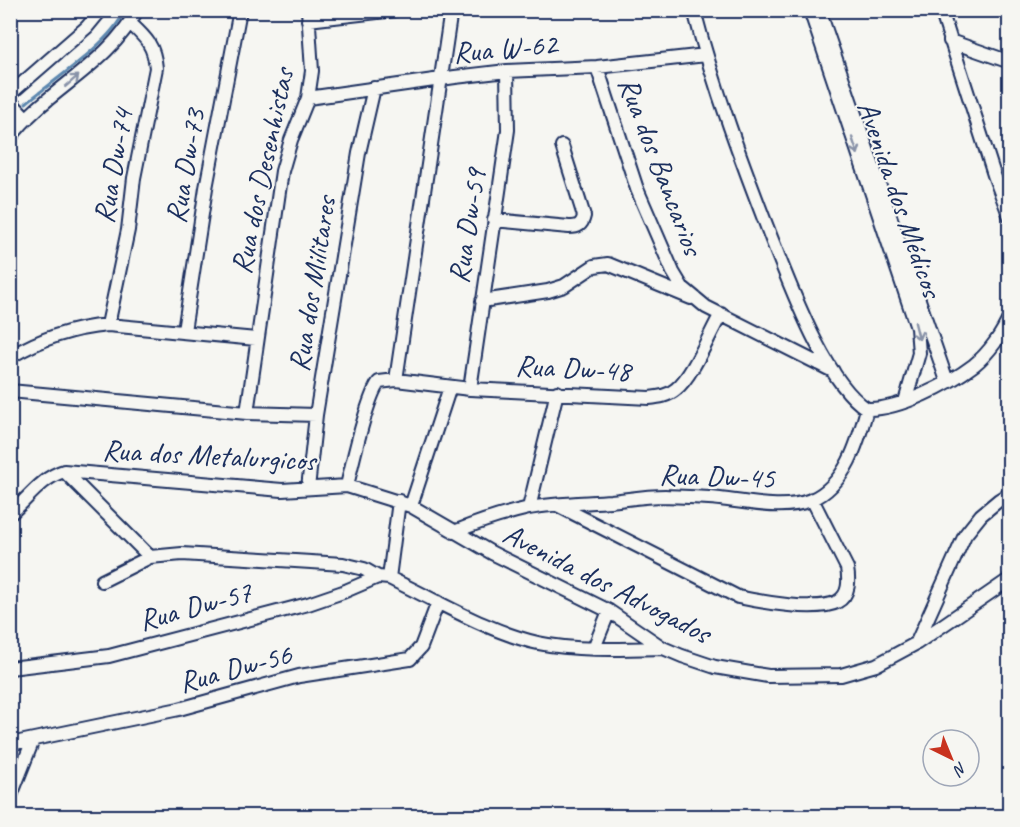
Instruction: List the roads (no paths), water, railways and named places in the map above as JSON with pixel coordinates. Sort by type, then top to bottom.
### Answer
[{"type":"street","points":[[10,94],[87,27],[101,10]]},
{"type":"street","points":[[10,138],[27,119],[108,49],[130,23],[137,10]]},
{"type":"street","name":"Rua Dw-73","points":[[184,331],[206,188],[240,10]]},
{"type":"street","points":[[308,15],[395,10]]},
{"type":"street","points":[[396,380],[451,10]]},
{"type":"street","points":[[694,10],[706,55],[753,191],[800,309],[833,371],[857,403],[867,409],[880,410],[905,402],[947,381],[974,364],[988,351],[1010,316]]},
{"type":"street","points":[[941,10],[994,176],[1010,217]]},
{"type":"street","name":"Avenida dos Médicos","points":[[814,11],[907,281],[947,381]]},
{"type":"street","name":"Rua dos Desenhistas","points":[[247,413],[282,171],[291,140],[308,98],[312,71],[308,15]]},
{"type":"street","name":"Rua Dw-74","points":[[108,325],[128,230],[134,178],[156,68],[155,54],[147,39],[130,23]]},
{"type":"street","points":[[950,41],[1010,62]]},
{"type":"street","name":"Rua W-62","points":[[308,98],[507,71],[597,67],[706,55]]},
{"type":"street","name":"Rua dos Bancarios","points":[[597,67],[637,189],[673,272],[682,287],[696,300],[721,314],[833,371]]},
{"type":"street","name":"Rua Dw-59","points":[[470,389],[508,130],[507,71]]},
{"type":"street","name":"Rua dos Militares","points":[[308,488],[316,415],[359,153],[374,88]]},
{"type":"street","points":[[10,101],[27,119]]},
{"type":"street","points":[[494,220],[578,227],[584,216],[562,146]]},
{"type":"street","points":[[994,176],[1010,182]]},
{"type":"street","points":[[482,301],[548,291],[564,286],[594,266],[608,264],[696,300]]},
{"type":"street","name":"Avenida dos Médicos","points":[[905,402],[917,363],[920,342],[907,281]]},
{"type":"street","name":"Rua Dw-48","points":[[380,382],[396,380],[470,389],[649,398],[665,396],[678,388],[688,375],[721,314]]},
{"type":"street","points":[[10,357],[57,335],[84,327],[108,325],[256,339]]},
{"type":"street","name":"Rua dos Metalurgicos","points":[[10,514],[53,474],[64,471],[282,490],[347,486],[374,391],[380,382]]},
{"type":"street","points":[[383,577],[405,503],[450,387]]},
{"type":"street","points":[[10,391],[247,413],[316,415]]},
{"type":"street","points":[[529,508],[557,392]]},
{"type":"street","points":[[812,499],[829,488],[844,470],[857,444],[867,409]]},
{"type":"street","points":[[64,471],[150,557]]},
{"type":"street","name":"Avenida dos Advogados","points":[[347,486],[405,503],[454,532],[609,611],[663,648],[715,667],[768,676],[841,675],[876,665],[917,643],[1010,579]]},
{"type":"street","points":[[917,643],[965,535],[981,515],[1010,493]]},
{"type":"street","name":"Rua Dw-45","points":[[454,532],[478,522],[529,508],[556,505],[664,496],[777,505],[796,504],[812,499],[847,568],[849,580],[846,594],[837,602],[824,604],[783,605],[738,597],[556,505]]},
{"type":"street","points":[[102,581],[150,557],[182,554],[343,564],[383,577],[510,635],[539,643],[594,648],[663,648]]},
{"type":"street","name":"Rua Dw-57","points":[[10,668],[110,656],[308,604],[383,577]]},
{"type":"street","name":"Rua Dw-56","points":[[10,744],[179,709],[299,676],[410,659],[421,647],[438,602]]},
{"type":"street","points":[[594,648],[609,611]]},
{"type":"street","points":[[10,798],[33,740]]},
{"type":"waterway","points":[[26,103],[95,48],[118,23],[125,10]]}]
